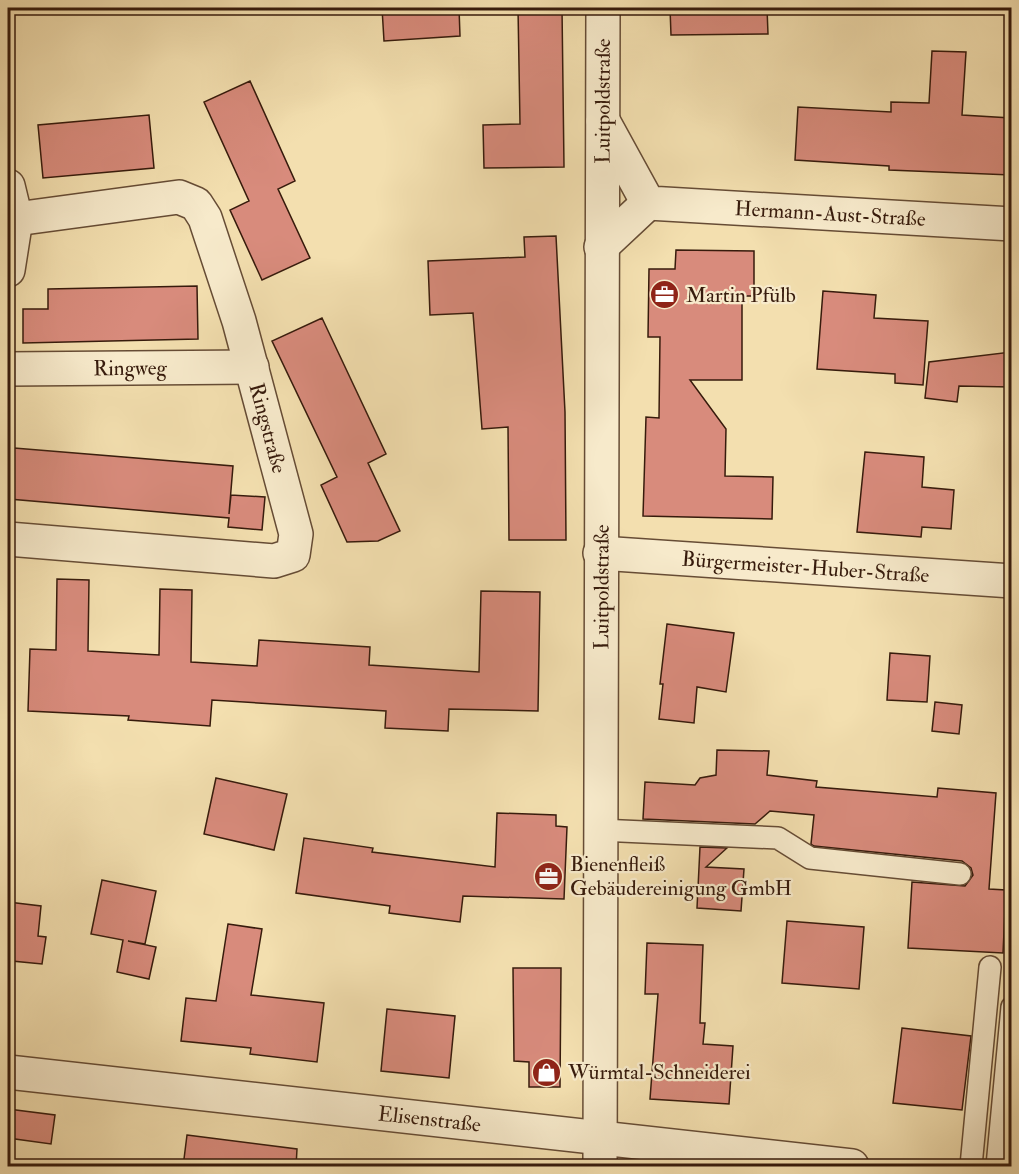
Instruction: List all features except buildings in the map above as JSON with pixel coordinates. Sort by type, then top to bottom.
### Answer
[{"type":"street","name":"Luitpoldstraße","points":[[600,1152],[599,830],[603,8]]},
{"type":"street","points":[[601,247],[648,202],[602,118]]},
{"type":"street","points":[[8,186],[16,219],[8,270]]},
{"type":"street","name":"Ringstraße","points":[[8,539],[274,561],[293,555],[296,534],[252,367],[205,218],[196,204],[178,197],[16,219]]},
{"type":"street","name":"Hermann-Aust-Straße","points":[[648,202],[1011,224]]},
{"type":"street","name":"Ringweg","points":[[8,369],[252,367]]},
{"type":"street","name":"Bürgermeister-Huber-Straße","points":[[600,553],[1011,581]]},
{"type":"street","name":"Elisenstraße","points":[[8,1072],[600,1152],[852,1167]]},
{"type":"lane","points":[[599,830],[778,838],[810,858],[960,874]]},
{"type":"lane","points":[[971,1167],[990,967]]},
{"type":"lane","points":[[997,1167],[1011,1007]]},
{"type":"place","name":"Martin Pfülb","points":[[665,295]]},
{"type":"place","name":"Bienenfleiß Gebäudereinigung GmbH","points":[[549,876]]},
{"type":"place","name":"Würmtal-Schneiderei","points":[[547,1072]]}]
